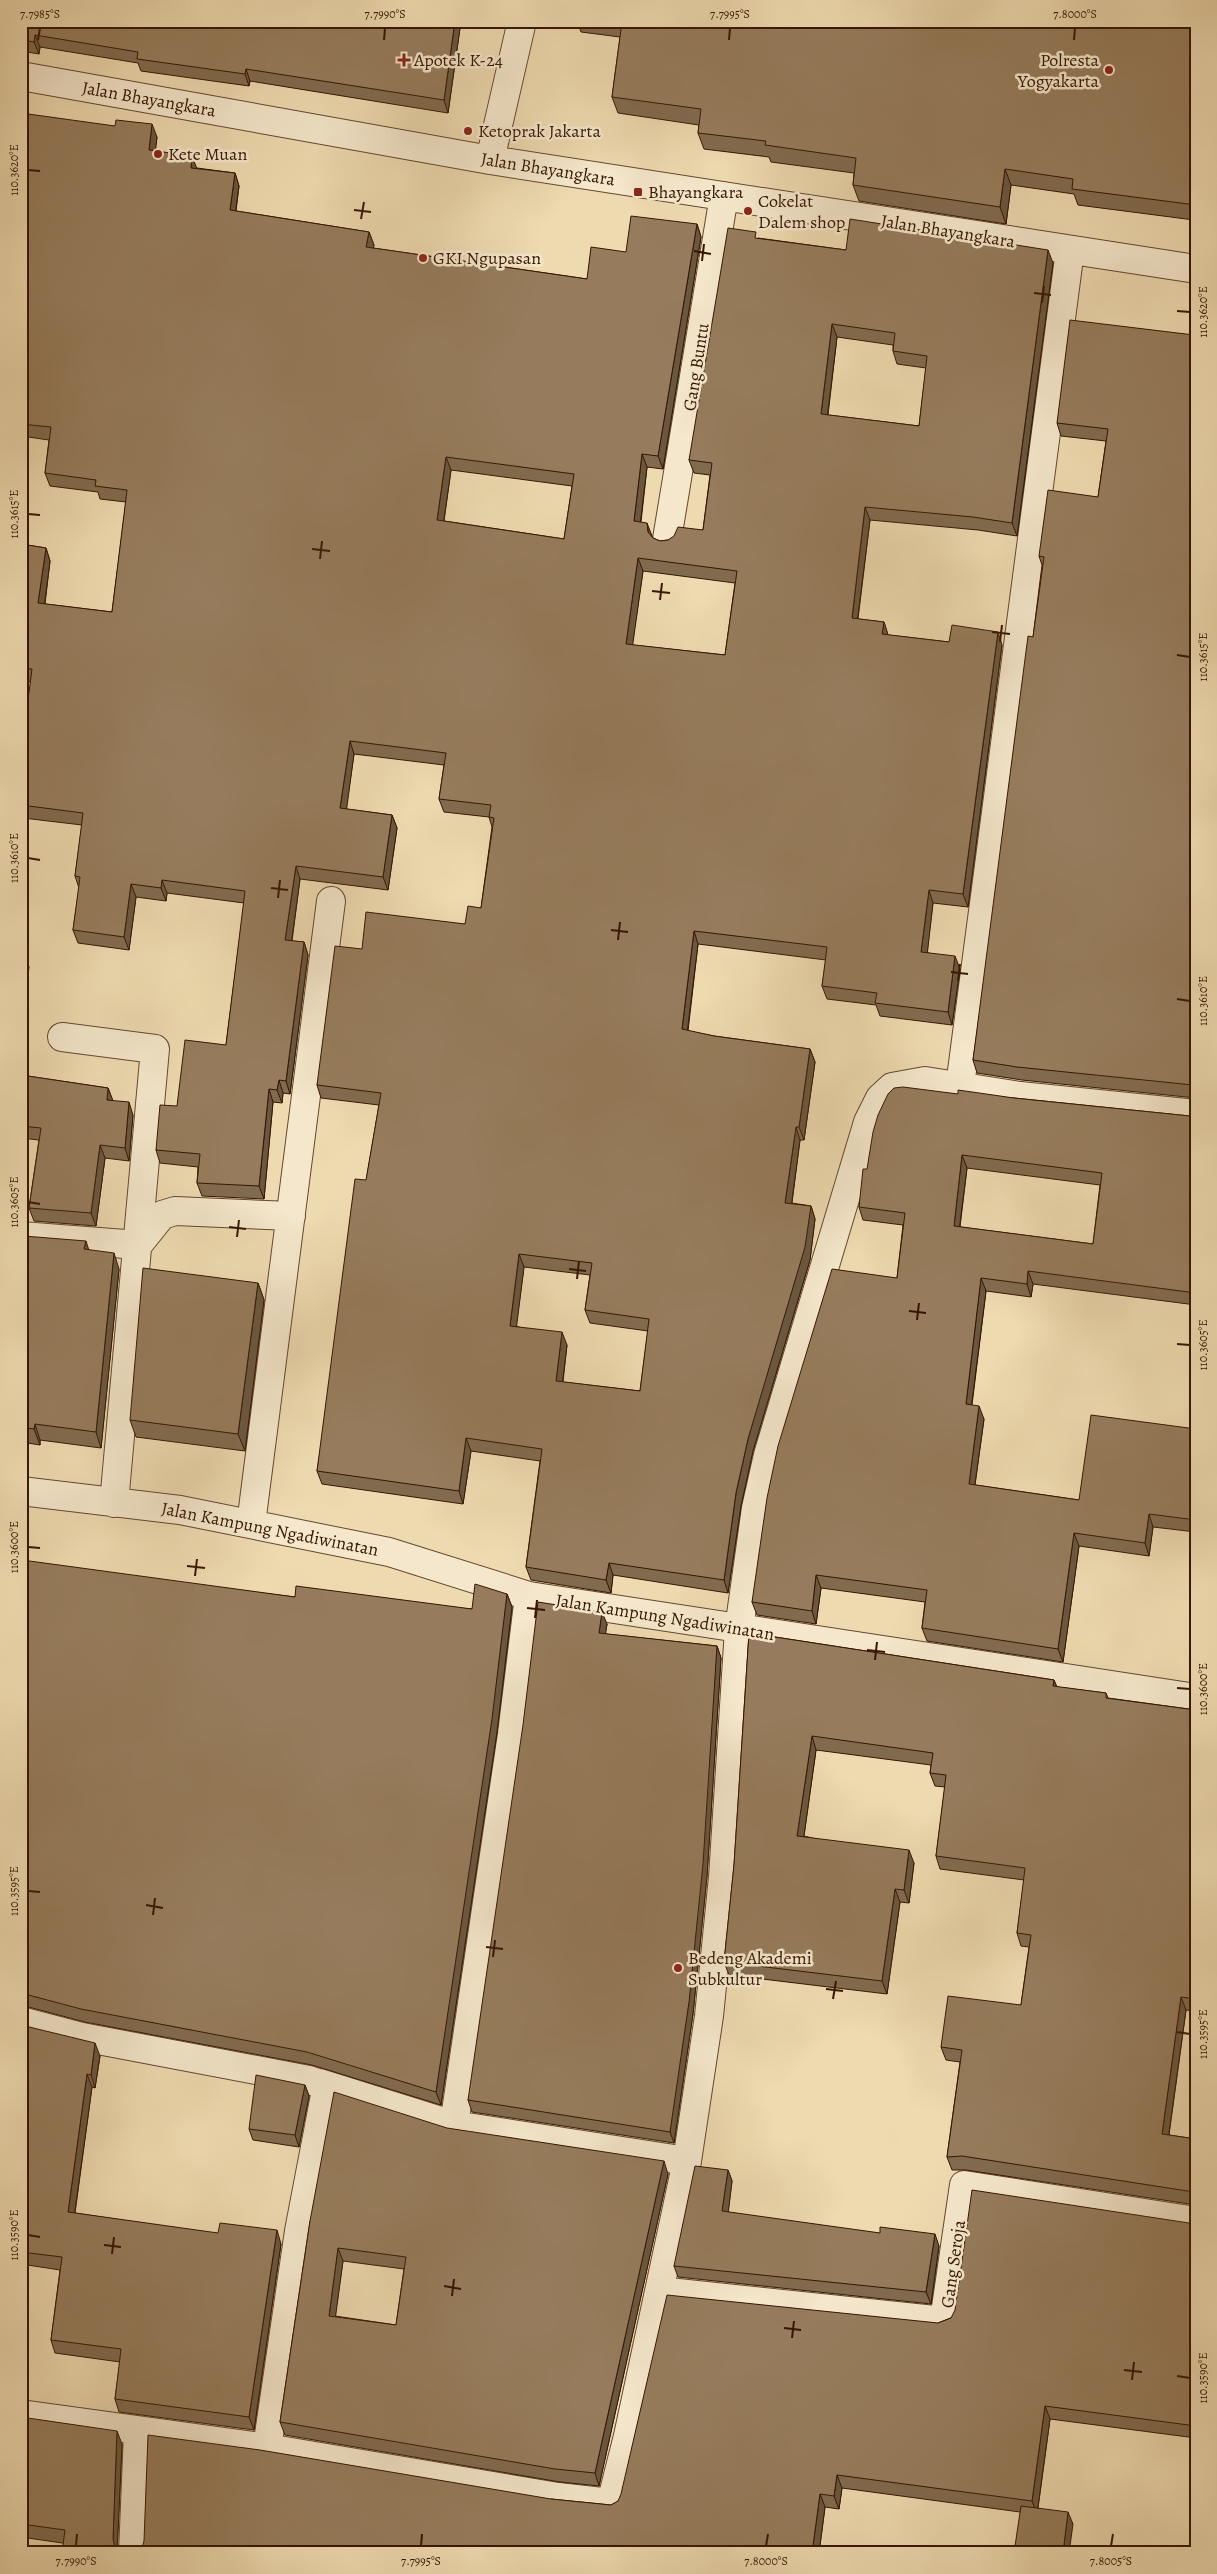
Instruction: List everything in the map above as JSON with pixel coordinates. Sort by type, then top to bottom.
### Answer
[{"type":"street","points":[[490,160],[522,21]]},
{"type":"street","name":"Jalan Bhayangkara","points":[[21,76],[490,160],[1196,269]]},
{"type":"street","name":"Gang Buntu","points":[[668,539],[724,196]]},
{"type":"street","points":[[960,1086],[1070,250]]},
{"type":"street","points":[[251,1524],[331,901]]},
{"type":"street","points":[[62,1037],[155,1049],[114,1503]]},
{"type":"street","points":[[21,2414],[138,2432],[267,2448],[558,2497],[611,2503],[628,2436],[687,2161],[709,2016],[723,1877],[739,1629],[754,1518],[768,1455],[868,1122],[880,1098],[892,1087],[925,1081],[1020,1096],[1196,1114]]},
{"type":"street","points":[[138,1245],[162,1216],[175,1211],[291,1216]]},
{"type":"street","points":[[21,1236],[138,1245]]},
{"type":"street","name":"Jalan Kampung Ngadiwinatan","points":[[21,1491],[180,1510],[389,1552],[529,1596],[1196,1698]]},
{"type":"street","points":[[454,2125],[512,1734],[529,1596]]},
{"type":"street","points":[[21,2021],[82,2037],[320,2083],[454,2125],[687,2161]]},
{"type":"street","points":[[267,2448],[300,2232],[326,2090],[320,2083]]},
{"type":"street","name":"Gang Seroja","points":[[660,2291],[944,2321],[964,2185],[1196,2221]]},
{"type":"street","points":[[133,2553],[138,2432]]},
{"type":"building","points":[[21,21],[455,21],[444,100],[246,69],[245,74],[137,59],[138,52],[35,35],[34,42],[21,40]]},
{"type":"building","points":[[615,21],[1196,21],[1196,205],[1072,189],[1073,179],[1005,169],[1000,207],[853,185],[856,158],[765,145],[766,141],[698,133],[701,109],[612,97],[622,22]]},
{"type":"building","points":[[21,113],[115,126],[116,120],[152,124],[149,150],[192,156],[191,168],[235,173],[230,210],[369,232],[366,247],[587,279],[591,247],[626,252],[631,216],[697,224],[658,456],[642,454],[634,521],[647,523],[648,532],[653,538],[660,541],[668,540],[674,536],[678,527],[703,530],[712,463],[689,460],[728,228],[756,232],[755,238],[846,250],[850,219],[1048,250],[1012,523],[973,517],[865,507],[852,618],[884,622],[882,634],[949,642],[952,625],[998,632],[963,894],[929,890],[921,952],[955,956],[948,1012],[875,1003],[877,993],[822,986],[827,947],[694,931],[682,1029],[714,1036],[810,1049],[799,1127],[796,1127],[785,1203],[811,1206],[805,1247],[748,1439],[736,1493],[724,1580],[609,1563],[606,1580],[526,1567],[542,1449],[466,1438],[459,1491],[317,1471],[355,1179],[366,1180],[381,1093],[317,1085],[335,946],[362,949],[366,912],[465,924],[468,906],[481,908],[494,818],[489,817],[491,805],[439,799],[446,753],[350,741],[340,808],[392,815],[383,877],[296,866],[285,940],[304,942],[286,1081],[279,1080],[277,1090],[269,1089],[259,1186],[197,1183],[200,1154],[156,1150],[160,1105],[177,1106],[185,1040],[226,1045],[245,891],[162,880],[161,888],[131,884],[124,937],[73,930],[80,877],[75,876],[83,813],[21,805],[21,780],[28,723],[25,722],[32,669],[21,668],[21,544],[46,548],[38,603],[112,612],[127,490],[95,486],[96,480],[45,473],[51,427],[21,424]],"holes":[[[832,324],[895,333],[893,351],[927,356],[919,426],[821,414]],[[446,457],[574,474],[564,539],[437,520]],[[638,558],[737,571],[725,655],[626,644]],[[519,1254],[592,1263],[585,1310],[649,1319],[640,1391],[556,1381],[562,1332],[510,1326]]]},
{"type":"building","points":[[1070,320],[1194,335],[1196,332],[1196,1086],[1017,1067],[973,1060],[1028,636],[1033,637],[1044,557],[1039,556],[1048,490],[1098,497],[1108,429],[1057,423]]},
{"type":"building","points":[[21,954],[25,954],[21,980]]},
{"type":"building","points":[[21,1075],[108,1088],[107,1100],[129,1102],[125,1148],[100,1145],[91,1213],[29,1208],[41,1128],[21,1126]]},
{"type":"building","points":[[903,1087],[958,1094],[958,1090],[1014,1098],[1190,1116],[1196,1115],[1196,1293],[1028,1271],[1027,1284],[981,1278],[966,1404],[979,1406],[969,1484],[1079,1500],[1091,1415],[1196,1429],[1196,1520],[1149,1514],[1145,1543],[1074,1533],[1058,1649],[922,1628],[927,1590],[816,1575],[812,1611],[752,1602],[767,1498],[778,1446],[832,1269],[897,1278],[905,1213],[859,1207],[863,1169],[867,1169],[873,1132],[878,1115],[888,1094],[894,1088]],"holes":[[[962,1155],[1102,1173],[1093,1244],[954,1226]]]},
{"type":"building","points":[[24,1236],[86,1241],[84,1249],[114,1253],[96,1432],[35,1424],[34,1429],[21,1427],[21,1255]]},
{"type":"building","points":[[143,1268],[258,1283],[238,1434],[130,1420]]},
{"type":"building","points":[[22,1560],[295,1597],[296,1586],[472,1609],[475,1584],[507,1594],[492,1719],[436,2092],[307,2052],[81,2009],[21,1993]]},
{"type":"building","points":[[538,1602],[602,1612],[599,1633],[717,1646],[703,1864],[689,2002],[670,2132],[468,2100],[523,1725]]},
{"type":"building","points":[[749,1633],[1054,1680],[1053,1686],[1106,1693],[1106,1698],[1196,1710],[1196,1999],[1181,1997],[1162,2134],[1196,2139],[1196,2193],[962,2156],[947,2157],[962,2050],[941,2047],[948,1996],[1021,2005],[1031,1935],[1017,1933],[1025,1868],[936,1856],[946,1775],[930,1773],[933,1753],[812,1736],[797,1836],[909,1850],[904,1890],[895,1889],[882,1981],[724,1962],[734,1865]]},
{"type":"building","points":[[21,2025],[95,2043],[91,2075],[87,2074],[68,2212],[218,2233],[220,2223],[277,2230],[249,2417],[115,2399],[121,2349],[51,2340],[62,2257],[21,2252]]},
{"type":"building","points":[[256,2075],[305,2085],[295,2135],[249,2129]]},
{"type":"building","points":[[334,2092],[447,2128],[664,2161],[595,2473],[555,2469],[280,2422],[310,2221]],"holes":[[[338,2248],[406,2257],[396,2325],[329,2316]]]},
{"type":"building","points":[[695,2166],[728,2170],[722,2211],[880,2233],[880,2227],[935,2234],[926,2292],[674,2266]]},
{"type":"building","points":[[972,2190],[1196,2223],[1196,2426],[1045,2406],[1032,2501],[837,2475],[834,2496],[820,2494],[812,2553],[137,2553],[142,2548],[144,2541],[148,2435],[260,2450],[551,2499],[611,2505],[618,2501],[621,2494],[667,2295],[938,2323],[951,2318],[955,2310]]},
{"type":"building","points":[[21,2417],[117,2431],[113,2539],[115,2548],[119,2553],[62,2553],[65,2530],[21,2524]]},
{"type":"building","points":[[1021,2506],[1068,2512],[1063,2553],[1014,2553]]},
{"type":"place","name":"Apotek K-24","points":[[404,60]]},
{"type":"place","name":"Polresta Yogyakarta","points":[[1109,70]]},
{"type":"place","name":"Ketoprak Jakarta","points":[[468,131]]},
{"type":"place","name":"Kete Muan","points":[[158,154]]},
{"type":"place","name":"Bhayangkara","points":[[638,192]]},
{"type":"place","name":"Cokelat Dalem shop","points":[[748,211]]},
{"type":"place","name":"GKI Ngupasan","points":[[423,258]]},
{"type":"place","name":"Bedeng Akademi Subkultur","points":[[678,1968]]}]
